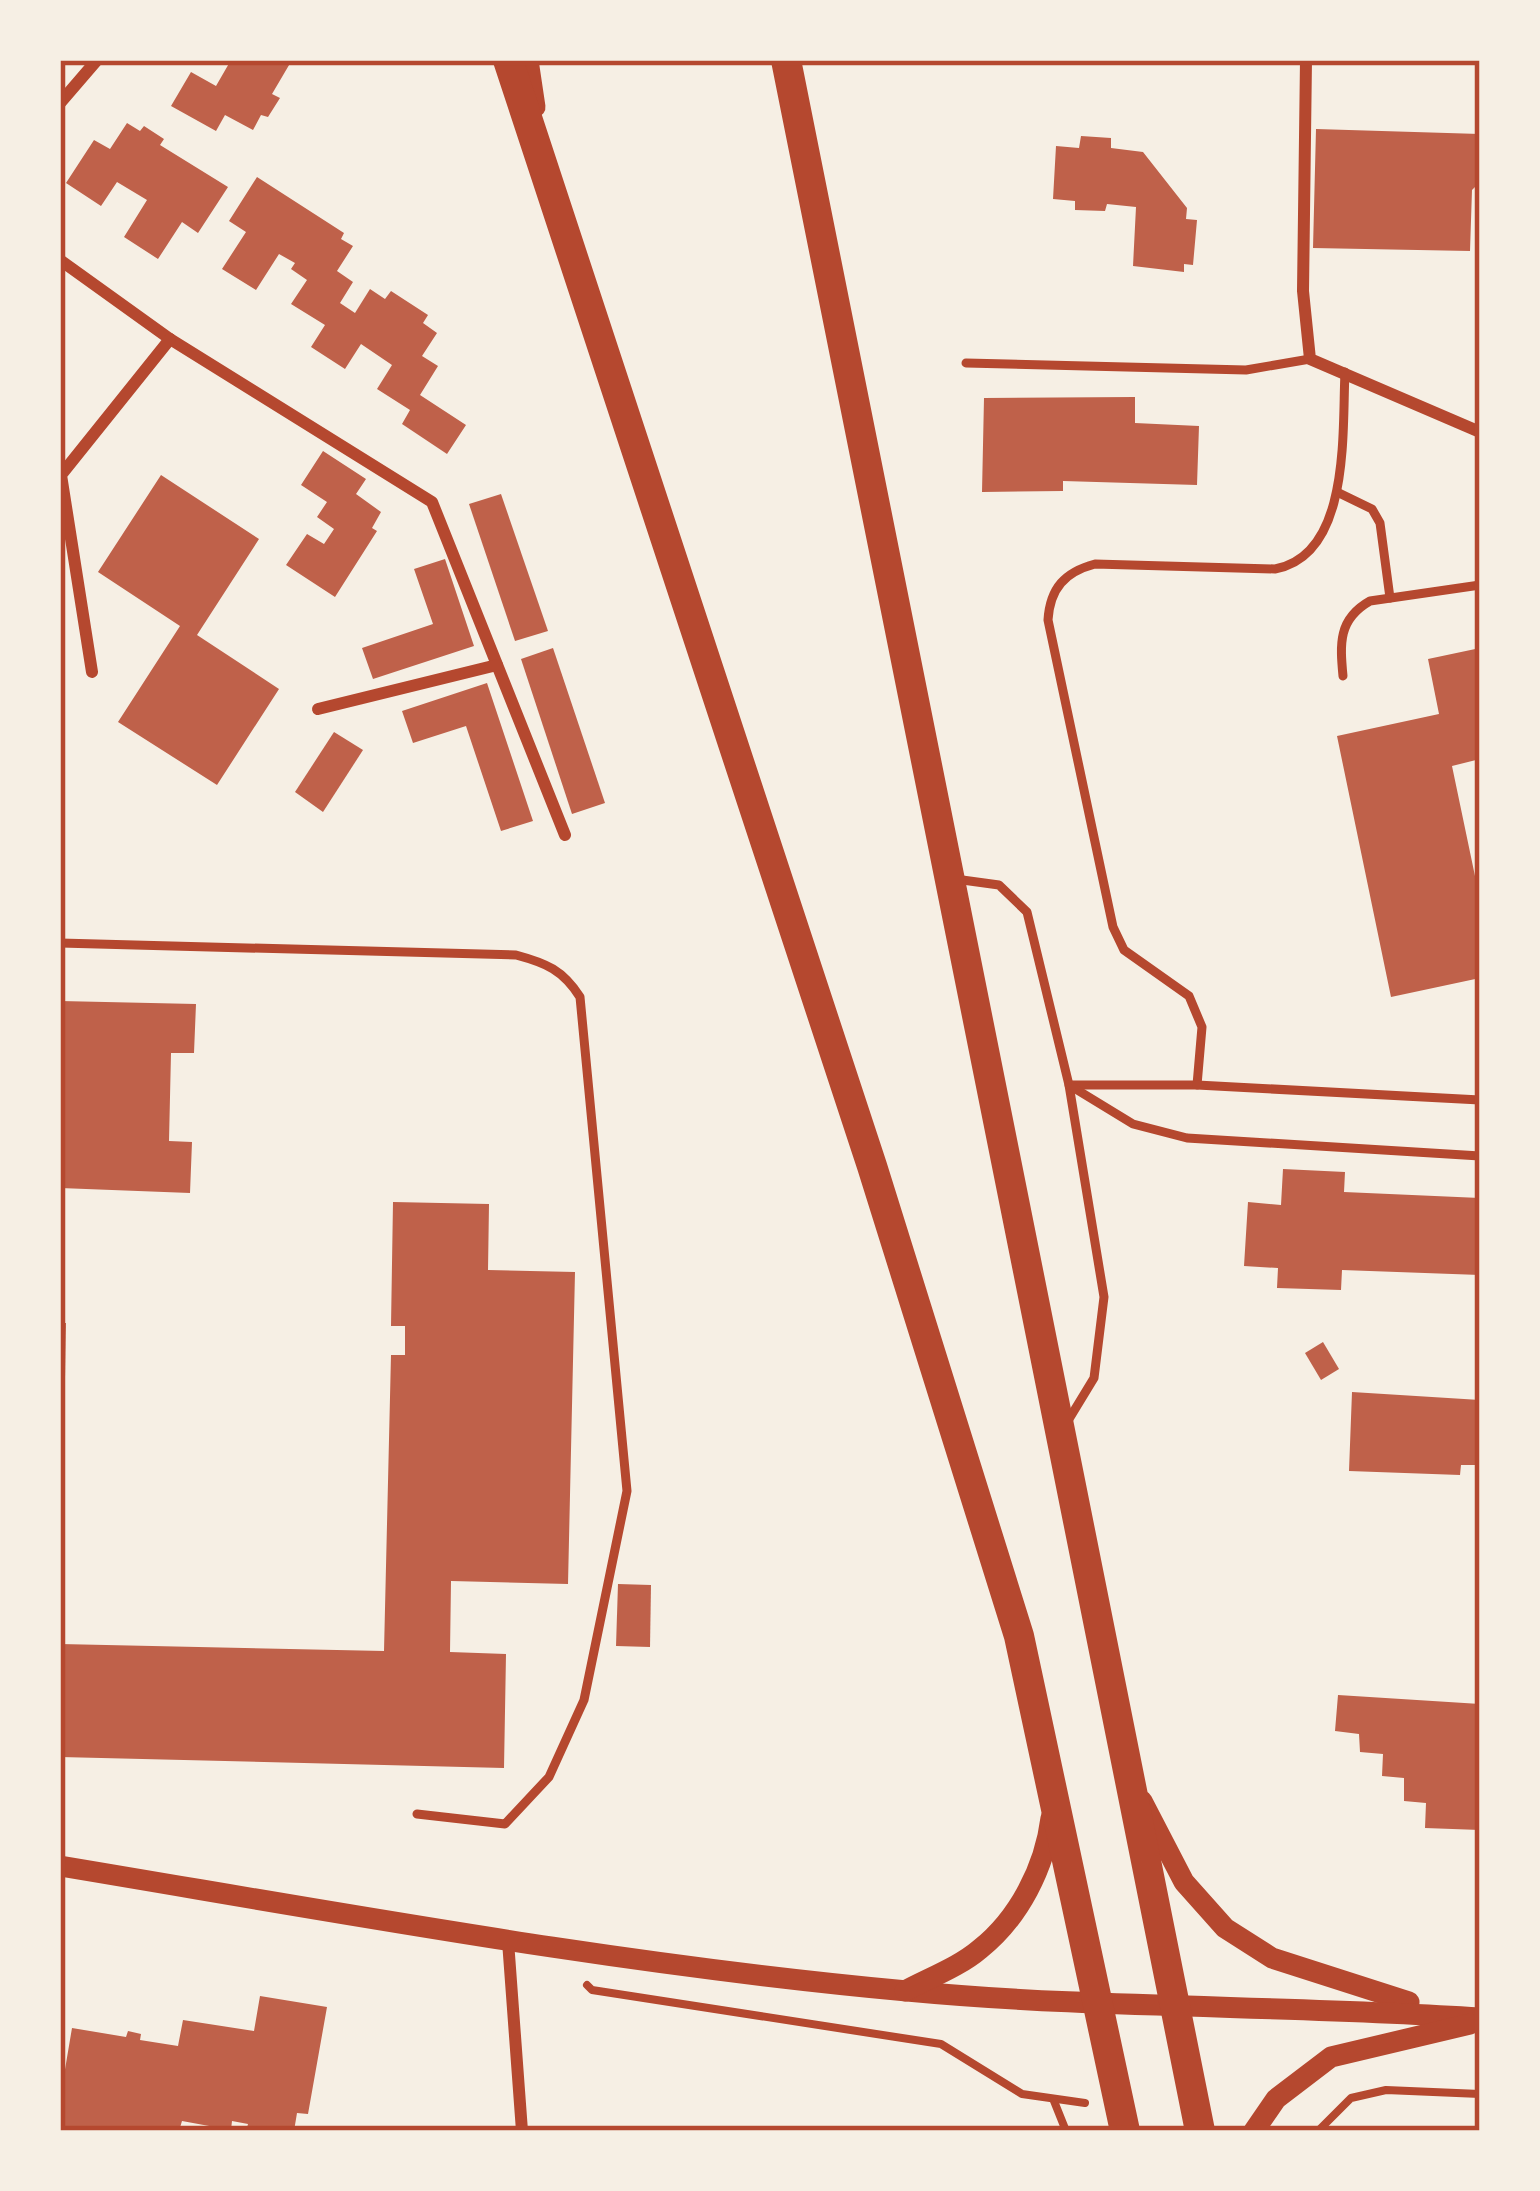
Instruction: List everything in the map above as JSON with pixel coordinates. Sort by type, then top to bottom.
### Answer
[{"type":"main road","points":[[508,60],[872,1166],[1018,1636],[1122,2117]]},
{"type":"main road","points":[[786,60],[1200,2131]]},
{"type":"street","points":[[60,103],[97,60]]},
{"type":"street","points":[[529,60],[542,164]]},
{"type":"street","points":[[1306,60],[1303,291],[1310,358],[1480,432]]},
{"type":"street","points":[[60,260],[170,339],[432,502],[565,835]]},
{"type":"street","points":[[92,672],[62,475],[170,339]]},
{"type":"street","points":[[319,709],[497,665]]},
{"type":"street","points":[[1125,1767],[1184,1882],[1225,1928],[1272,1958],[1387,1997],[1480,2019]]},
{"type":"street","points":[[904,1991],[979,1951],[1016,1907],[1048,1846],[1054,1794]]},
{"type":"street","points":[[60,1866],[699,1969],[904,1991],[1480,2019]]},
{"type":"street","points":[[508,1941],[522,2131]]},
{"type":"street","points":[[1254,2131],[1276,2099],[1331,2057],[1480,2019]]},
{"type":"lane","points":[[966,363],[1246,370],[1310,358]]},
{"type":"lane","points":[[1197,1085],[1202,1027],[1189,995],[1124,950],[1113,927],[1048,620],[1049,601],[1074,570],[1095,564],[1293,566],[1316,543],[1339,493],[1345,372]]},
{"type":"lane","points":[[1339,493],[1372,509],[1380,523],[1390,598]]},
{"type":"lane","points":[[1342,676],[1340,640],[1356,609],[1390,598],[1480,585]]},
{"type":"lane","points":[[947,878],[999,884],[1027,912],[1070,1085],[1104,1298],[1094,1378],[1060,1434]]},
{"type":"lane","points":[[60,944],[516,955],[547,963],[567,977],[580,997],[627,1491],[584,1700],[549,1777],[505,1824],[417,1814]]},
{"type":"lane","points":[[1070,1085],[1197,1085],[1480,1100]]},
{"type":"lane","points":[[1070,1085],[1133,1124],[1187,1138],[1480,1156]]},
{"type":"path","points":[[579,1979],[592,1990],[941,2044],[1022,2094],[1122,2117]]},
{"type":"path","points":[[1318,2131],[1351,2098],[1368,2094],[1386,2090],[1480,2094]]},
{"type":"path","points":[[1054,2099],[1066,2131]]},
{"type":"building","points":[[231,60],[292,60],[272,94],[280,98],[253,130],[225,115],[216,131],[171,106],[191,72],[216,86]]},
{"type":"building","points":[[127,123],[140,131],[144,126],[164,139],[160,145],[228,187],[198,233],[182,222],[158,259],[124,237],[147,200],[117,182],[101,206],[66,183],[94,140],[110,149]]},
{"type":"building","points":[[1316,129],[1480,134],[1480,182],[1472,190],[1470,251],[1313,248]]},
{"type":"building","points":[[1081,136],[1111,138],[1111,148],[1143,152],[1187,208],[1186,219],[1197,220],[1193,265],[1184,264],[1184,272],[1133,266],[1136,207],[1107,204],[1105,211],[1075,210],[1075,201],[1053,199],[1056,146],[1079,148]]},
{"type":"building","points":[[257,177],[344,233],[341,239],[353,246],[337,271],[353,282],[340,303],[355,313],[370,289],[385,299],[391,291],[428,315],[423,323],[437,333],[422,356],[438,366],[420,395],[466,425],[447,454],[402,424],[410,410],[377,389],[392,365],[361,344],[345,369],[311,347],[325,325],[291,304],[307,280],[291,269],[295,263],[279,254],[256,290],[222,269],[246,232],[229,221]]},
{"type":"building","points":[[1135,397],[1135,423],[1199,426],[1197,485],[1063,481],[1063,491],[982,492],[984,398]]},
{"type":"building","points":[[323,451],[366,479],[356,494],[381,512],[372,528],[377,531],[335,597],[286,565],[307,534],[324,544],[334,529],[317,517],[327,502],[301,485]]},
{"type":"building","points":[[161,475],[259,539],[197,635],[279,689],[217,785],[118,722],[180,626],[98,572]]},
{"type":"building","points":[[501,494],[548,631],[515,641],[469,504]]},
{"type":"building","points":[[445,559],[474,646],[373,679],[362,648],[433,624],[414,569]]},
{"type":"building","points":[[553,648],[605,803],[572,814],[521,659]]},
{"type":"building","points":[[1480,648],[1480,759],[1452,766],[1480,900],[1480,978],[1391,997],[1337,736],[1439,714],[1428,659]]},
{"type":"building","points":[[487,683],[533,821],[501,831],[466,726],[413,743],[402,711]]},
{"type":"building","points":[[334,732],[363,750],[323,812],[295,792]]},
{"type":"building","points":[[60,1001],[196,1004],[194,1053],[171,1053],[169,1141],[192,1142],[190,1193],[60,1188]]},
{"type":"building","points":[[1283,1169],[1345,1172],[1344,1192],[1480,1198],[1480,1275],[1342,1270],[1341,1290],[1277,1288],[1278,1268],[1244,1266],[1248,1202],[1281,1205]]},
{"type":"building","points":[[393,1202],[489,1204],[488,1270],[575,1272],[568,1584],[451,1581],[450,1652],[506,1654],[504,1768],[60,1757],[60,1644],[384,1651],[391,1355],[405,1355],[405,1326],[391,1326]]},
{"type":"building","points":[[60,1323],[66,1323],[64,1432],[60,1432]]},
{"type":"building","points":[[1323,1342],[1339,1369],[1321,1380],[1305,1353]]},
{"type":"building","points":[[1352,1392],[1480,1400],[1480,1465],[1461,1465],[1460,1475],[1349,1471]]},
{"type":"building","points":[[618,1584],[651,1585],[650,1647],[616,1646]]},
{"type":"building","points":[[1338,1695],[1480,1704],[1480,1830],[1425,1828],[1426,1803],[1404,1801],[1404,1778],[1382,1776],[1383,1754],[1360,1752],[1359,1734],[1335,1731]]},
{"type":"building","points":[[260,1996],[327,2007],[308,2114],[297,2113],[294,2131],[246,2131],[248,2124],[232,2121],[231,2130],[182,2121],[179,2131],[60,2131],[60,2099],[72,2028],[126,2037],[128,2031],[141,2034],[140,2040],[178,2046],[183,2020],[254,2031]]}]
